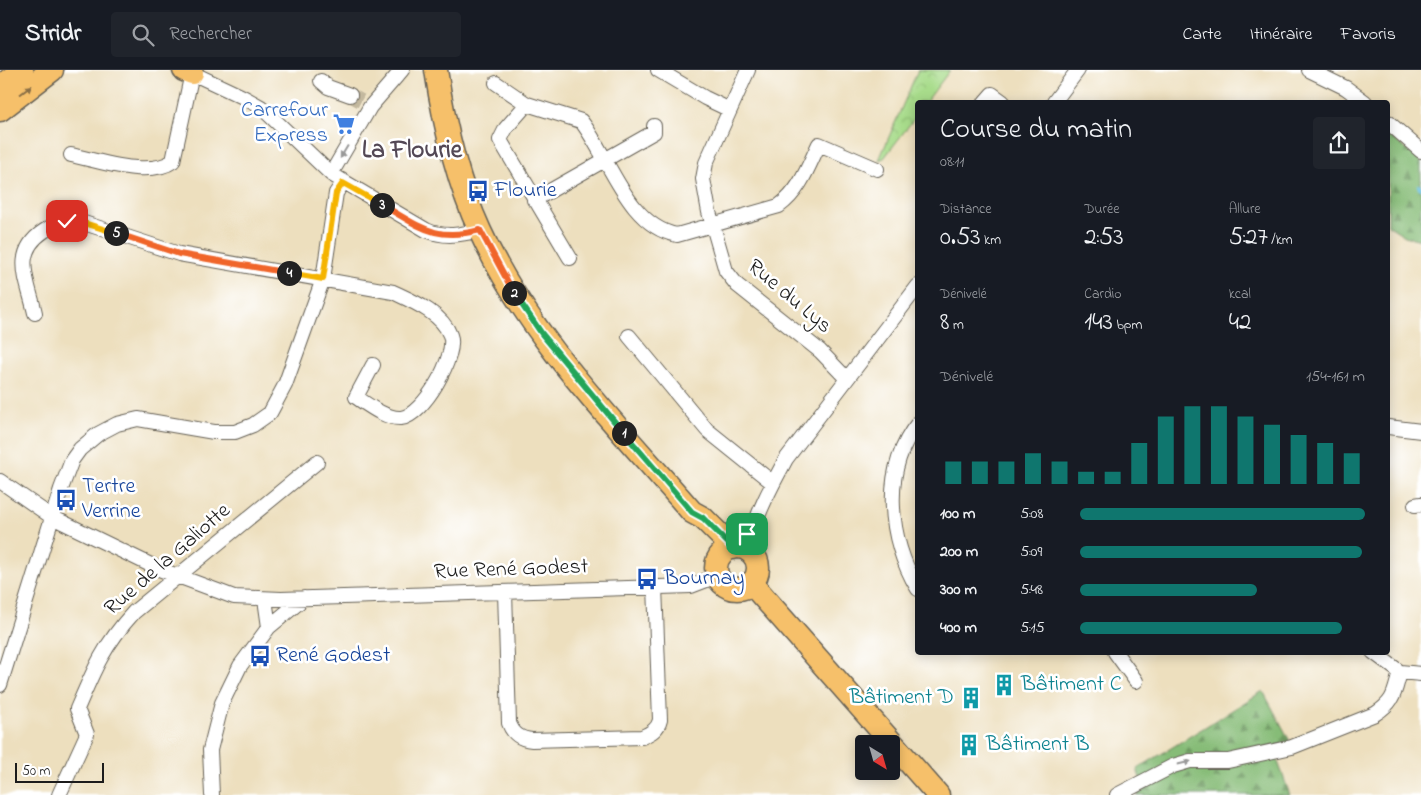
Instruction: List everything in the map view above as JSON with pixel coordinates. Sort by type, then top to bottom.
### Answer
[{"type":"main road","points":[[0,87],[22,70]]},
{"type":"main road","points":[[0,110],[52,70]]},
{"type":"main road","points":[[436,70],[444,121],[463,185],[480,230],[508,282],[542,334],[692,512],[703,518],[735,552],[758,565],[755,578],[746,587],[732,588],[721,582],[735,552]]},
{"type":"main road","points":[[751,583],[938,795]]},
{"type":"street","points":[[330,174],[360,101],[402,70]]},
{"type":"street","points":[[658,70],[705,98],[730,110]]},
{"type":"street","name":"Rue du Lys","points":[[748,70],[706,163],[703,180],[712,225],[726,271],[737,285],[820,351],[847,379]]},
{"type":"street","points":[[1056,100],[1078,70]]},
{"type":"street","points":[[1309,70],[1346,88],[1362,100]]},
{"type":"street","points":[[71,156],[142,169],[165,166],[173,161],[188,72],[243,96],[261,107],[330,174],[434,234],[460,235],[480,230]]},
{"type":"street","points":[[321,81],[328,87],[360,101]]},
{"type":"street","points":[[496,83],[526,104],[581,121],[636,211],[658,229],[670,234],[677,235],[779,206],[789,199],[798,188],[819,144],[878,169]]},
{"type":"street","points":[[987,100],[992,94],[1000,100]]},
{"type":"street","points":[[526,104],[506,128],[500,140],[570,258]]},
{"type":"street","points":[[1390,124],[1421,151]]},
{"type":"street","points":[[534,200],[654,132],[654,126]]},
{"type":"street","points":[[0,685],[52,517],[72,460],[87,441],[117,424],[138,419],[214,432],[234,432],[253,425],[266,416],[276,403],[285,384],[323,279],[336,193],[343,183]]},
{"type":"street","points":[[35,313],[24,260],[26,248],[33,239],[47,229],[67,221],[81,222],[179,254],[393,292],[418,304],[439,319],[450,334],[452,347],[444,370],[418,410],[410,415],[400,418],[388,416],[356,397],[373,365]]},
{"type":"street","points":[[735,552],[786,459],[915,290]]},
{"type":"street","points":[[629,336],[707,430],[773,483]]},
{"type":"street","points":[[1390,427],[1421,431]]},
{"type":"street","points":[[915,428],[909,437],[897,471],[892,513],[900,555],[915,583]]},
{"type":"street","name":"Rue de la Galiotte","points":[[59,795],[87,734],[77,709],[98,660],[116,632],[134,612],[317,462]]},
{"type":"street","name":"Rue René Godest","points":[[0,481],[52,517],[177,576],[234,597],[265,599],[691,586],[735,552]]},
{"type":"street","points":[[504,592],[509,723],[512,730],[519,737],[532,740],[642,737],[652,732],[659,725],[660,720],[655,586]]},
{"type":"street","points":[[281,598],[281,617]]},
{"type":"street","points":[[212,795],[210,750],[222,703],[240,666],[269,627],[304,598]]},
{"type":"street","points":[[265,599],[269,627]]},
{"type":"street","points":[[1117,655],[1136,681]]},
{"type":"street","points":[[1377,655],[1400,672],[1421,674]]},
{"type":"street","points":[[1118,795],[1173,766],[1190,761],[1228,761],[1292,747],[1375,714],[1387,706],[1394,696],[1400,672]]},
{"type":"green space","points":[[918,70],[950,70],[928,100],[915,100],[915,118],[884,158],[879,160]]},
{"type":"green space","points":[[1390,137],[1421,161],[1421,240],[1405,236],[1390,226]]},
{"type":"green space","points":[[1263,691],[1291,743],[1273,748],[1290,795],[1136,795],[1144,790],[1137,769]]},
{"type":"tunnel","points":[[350,95],[361,101]]},
{"type":"place","name":"Carrefour Express","points":[[344,124]]},
{"type":"place","name":"Flourie","points":[[478,191]]},
{"type":"place","name":"Tertre Verrine","points":[[66,500]]},
{"type":"place","name":"Bournay","points":[[647,579]]},
{"type":"place","name":"René Godest","points":[[260,656]]},
{"type":"place","name":"Bâtiment C","points":[[1004,685]]},
{"type":"place","name":"Bâtiment D","points":[[971,698]]},
{"type":"place","name":"Bâtiment B","points":[[969,745]]},
{"type":"district","name":"La Flourie","points":[[412,151]]},
{"type":"route","points":[[67,221],[81,222],[179,254],[323,279],[336,193],[343,183],[434,234],[443,236],[460,235],[480,230],[508,282],[542,334],[692,512],[703,518],[733,548],[747,534]]}]
